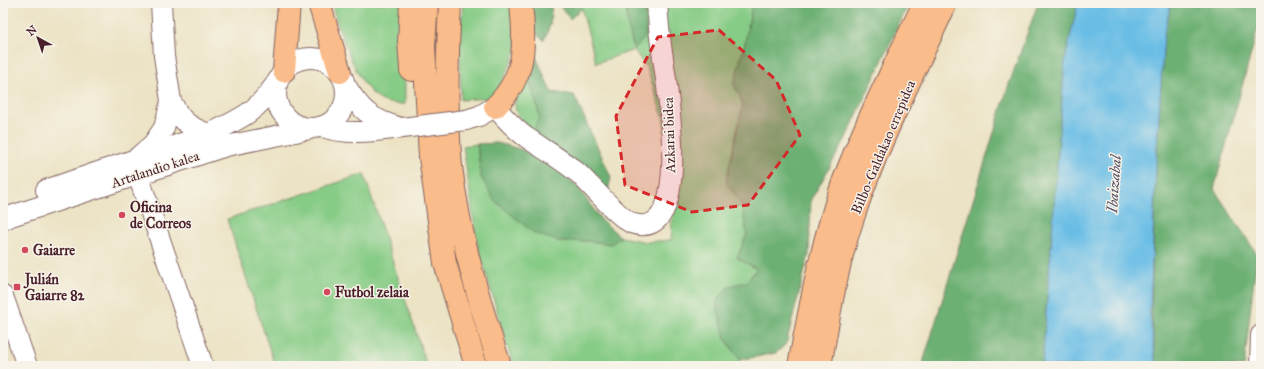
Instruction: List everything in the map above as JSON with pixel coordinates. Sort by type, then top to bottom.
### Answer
[{"type":"main road","points":[[281,75],[290,13],[289,3]]},
{"type":"main road","points":[[319,3],[343,79]]},
{"type":"main road","points":[[411,3],[409,41],[416,165],[476,366]]},
{"type":"main road","points":[[427,3],[424,46],[430,157],[445,263]]},
{"type":"main road","points":[[450,3],[448,123],[455,195],[468,259],[478,297],[500,366]]},
{"type":"main road","points":[[495,108],[513,85],[521,66],[524,37],[521,3]]},
{"type":"main road","name":"Bilbo-Galdakao errepidea","points":[[799,366],[817,274],[832,217],[844,180],[924,3]]},
{"type":"main road","name":"Bilbo-Galdakao errepidea","points":[[820,366],[836,279],[851,222],[863,187],[946,3]]},
{"type":"street","points":[[161,3],[164,56],[170,105],[164,128],[154,144],[136,167],[203,366]]},
{"type":"street","name":"Azkarai bidea","points":[[525,137],[566,163],[624,219],[632,224],[642,225],[651,224],[657,220],[665,208],[673,168],[670,106],[657,3]]},
{"type":"street","points":[[402,128],[369,115],[358,104],[332,64],[323,59],[302,59],[292,64],[281,75],[276,90],[277,101],[281,112],[289,121],[299,126],[362,132],[402,128],[466,120],[480,116],[495,108],[525,137]]},
{"type":"street","name":"Artalandio kalea","points":[[3,220],[136,167],[234,122],[256,108],[267,97],[281,75]]},
{"type":"street","points":[[316,128],[332,122],[339,115],[347,96],[343,79]]},
{"type":"street","points":[[170,105],[184,122],[196,130],[209,134]]},
{"type":"street","points":[[466,120],[494,126],[525,137]]},
{"type":"street","name":"Artalandio kalea","points":[[3,206],[136,167],[226,146],[316,128]]},
{"type":"street","points":[[3,296],[27,366]]},
{"type":"street","points":[[1260,366],[1261,335]]},
{"type":"highlighted area","points":[[719,30],[776,80],[800,135],[748,205],[692,212],[625,185],[616,116],[658,37]]},
{"type":"green space","points":[[331,3],[404,3],[405,104],[390,103],[381,100],[372,93],[364,83],[350,56]]},
{"type":"green space","points":[[463,3],[512,3],[517,49],[496,92],[487,98],[461,100],[460,38]]},
{"type":"green space","points":[[531,3],[552,3],[550,25],[544,40],[533,32]]},
{"type":"green space","points":[[557,3],[580,3],[582,8],[570,19]]},
{"type":"green space","points":[[580,3],[626,3],[627,21],[634,50],[596,63]]},
{"type":"green space","points":[[626,3],[645,3],[646,36],[634,50],[627,21]]},
{"type":"green space","points":[[645,3],[754,3],[751,10],[745,43],[734,84],[743,104],[726,182],[742,205],[747,234],[737,258],[757,269],[747,282],[729,286],[725,338],[740,360],[735,366],[513,366],[477,242],[463,146],[477,144],[481,177],[560,242],[586,241],[611,244],[621,237],[646,242],[671,240],[674,192],[663,117],[647,68],[634,50],[646,19]]},
{"type":"green space","points":[[754,3],[909,3],[846,138],[811,200],[809,254],[786,344],[776,353],[740,360],[725,338],[716,302],[729,286],[746,282],[757,269],[737,258],[747,234],[742,205],[726,182],[743,104],[734,84],[745,43],[751,10]]},
{"type":"green space","points":[[1038,3],[1078,3],[1065,60],[1042,366],[922,366],[1008,87]]},
{"type":"green space","points":[[1171,3],[1261,3],[1261,17],[1214,189],[1257,254],[1244,366],[1156,366],[1151,308],[1156,164],[1164,35]]},
{"type":"green space","points":[[535,54],[551,92],[574,95],[611,177],[607,196],[537,136],[535,125],[540,117],[530,80]]},
{"type":"green space","points":[[532,66],[530,81],[540,117],[537,136],[520,118],[516,111],[515,103],[520,87]]},
{"type":"green space","points":[[497,143],[520,149],[549,163],[576,185],[602,221],[621,237],[611,244],[586,241],[560,242],[534,233],[494,200],[481,177],[477,144]]},
{"type":"green space","name":"Futbol zelaia","points":[[364,174],[427,366],[275,366],[227,219]]},
{"type":"water","name":"Ibaizabal","points":[[1078,3],[1171,3],[1164,35],[1156,164],[1150,312],[1156,366],[1042,366],[1065,60]]},
{"type":"place","name":"Oficina de Correos","points":[[122,215]]},
{"type":"place","name":"Gaiarre","points":[[25,250]]},
{"type":"place","name":"Julián Gaiarre 82","points":[[17,287]]},
{"type":"place","name":"Futbol zelaia","points":[[327,292]]}]
